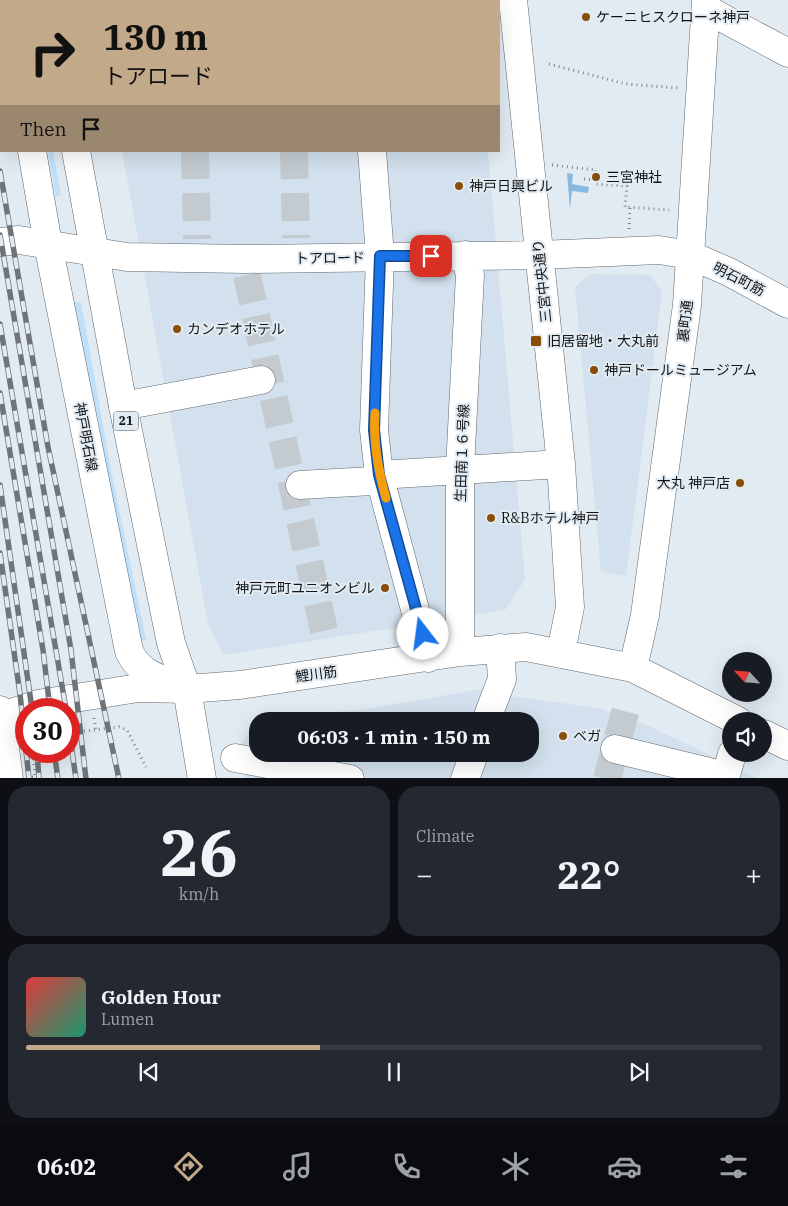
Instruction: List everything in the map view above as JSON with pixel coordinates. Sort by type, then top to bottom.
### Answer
[{"type":"street","name":"三宮中央通り","points":[[513,0],[510,72],[539,255],[561,464],[570,607],[561,652]]},
{"type":"street","points":[[706,4],[788,53]]},
{"type":"street","name":"裏町通","points":[[633,668],[645,615],[687,305],[706,4]]},
{"type":"street","name":"神戸明石線","points":[[32,152],[48,244],[129,651],[137,667],[144,672],[187,689]]},
{"type":"street","name":"21","points":[[76,152],[123,406],[171,643],[187,689],[202,778]]},
{"type":"street","points":[[372,152],[380,256],[374,430],[379,475],[428,658]]},
{"type":"street","name":"トアロード","points":[[0,242],[19,240],[137,258],[245,259],[539,255],[658,250],[690,255]]},
{"type":"street","name":"生田南１６号線","points":[[460,652],[460,468],[470,275],[465,255]]},
{"type":"street","name":"明石町筋","points":[[690,255],[729,272],[788,304]]},
{"type":"street","points":[[123,406],[261,380]]},
{"type":"street","points":[[300,485],[372,481],[379,475],[460,468],[561,464]]},
{"type":"street","name":"鯉川筋","points":[[0,715],[38,704],[138,688],[187,689],[240,686],[460,652],[526,647],[561,652],[633,668],[722,713]]},
{"type":"street","points":[[489,712],[502,679],[500,648]]},
{"type":"street","points":[[0,715],[28,778]]},
{"type":"street","points":[[772,738],[788,746]]},
{"type":"street","points":[[615,749],[728,769]]},
{"type":"street","points":[[235,758],[350,778]]},
{"type":"street","points":[[464,778],[471,762]]},
{"type":"path","points":[[549,64],[626,84],[682,88]]},
{"type":"path","points":[[552,165],[596,170],[595,184],[627,186],[625,207],[674,210]]},
{"type":"path","points":[[584,179],[595,180]]},
{"type":"path","points":[[629,233],[630,207]]},
{"type":"path","points":[[94,715],[96,730]]},
{"type":"path","points":[[80,732],[119,727],[127,730],[146,767]]},
{"type":"path","points":[[28,778],[31,763]]},
{"type":"shaded area","points":[[48,152],[53,152],[61,195],[56,197]]},
{"type":"shaded area","points":[[122,152],[488,152],[525,580],[505,610],[224,655],[208,624]]},
{"type":"shaded area","points":[[567,173],[573,174],[572,184],[589,187],[588,193],[572,191],[570,209]]},
{"type":"shaded area","points":[[590,274],[650,275],[662,291],[626,576],[601,572],[575,287]]},
{"type":"shaded area","points":[[74,302],[81,302],[111,470],[146,640],[140,641],[105,471]]},
{"type":"shaded area","points":[[487,688],[510,696],[597,708],[649,726],[757,778],[246,778],[242,743],[249,732],[249,762],[539,762],[539,712],[334,712],[367,709]]},
{"type":"tunnel","points":[[195,152],[197,239]]},
{"type":"tunnel","points":[[294,152],[296,238]]},
{"type":"tunnel","points":[[247,275],[326,640]]},
{"type":"tunnel","points":[[607,778],[626,709]]},
{"type":"railway","points":[[0,171],[48,447],[119,778]]},
{"type":"railway","points":[[0,235],[71,650],[86,778]]},
{"type":"railway","points":[[0,324],[64,698]]},
{"type":"railway","points":[[0,393],[43,650],[49,698]]},
{"type":"railway","points":[[0,485],[30,698]]},
{"type":"railway","points":[[0,553],[20,694],[29,778]]},
{"type":"railway","points":[[38,763],[39,778]]},
{"type":"railway","points":[[56,763],[58,778]]},
{"type":"railway","points":[[74,763],[76,778]]},
{"type":"slow traffic","points":[[375,413],[374,430],[379,475],[386,498]]},
{"type":"place","name":"ケーニヒスクローネ神戸","points":[[586,17]]},
{"type":"place","name":"三宮神社","points":[[596,177]]},
{"type":"place","name":"神戸日興ビル","points":[[459,186]]},
{"type":"place","name":"カンデオホテル","points":[[177,329]]},
{"type":"place","name":"旧居留地・大丸前","points":[[536,341]]},
{"type":"place","name":"神戸ドールミュージアム","points":[[594,370]]},
{"type":"place","name":"大丸 神戸店","points":[[740,483]]},
{"type":"place","name":"R&Bホテル神戸","points":[[491,518]]},
{"type":"place","name":"神戸元町ユニオンビル","points":[[385,588]]},
{"type":"place","name":"ベガ","points":[[563,736]]},
{"type":"route","points":[[423,634],[379,475],[374,430],[380,256],[431,256]]}]
